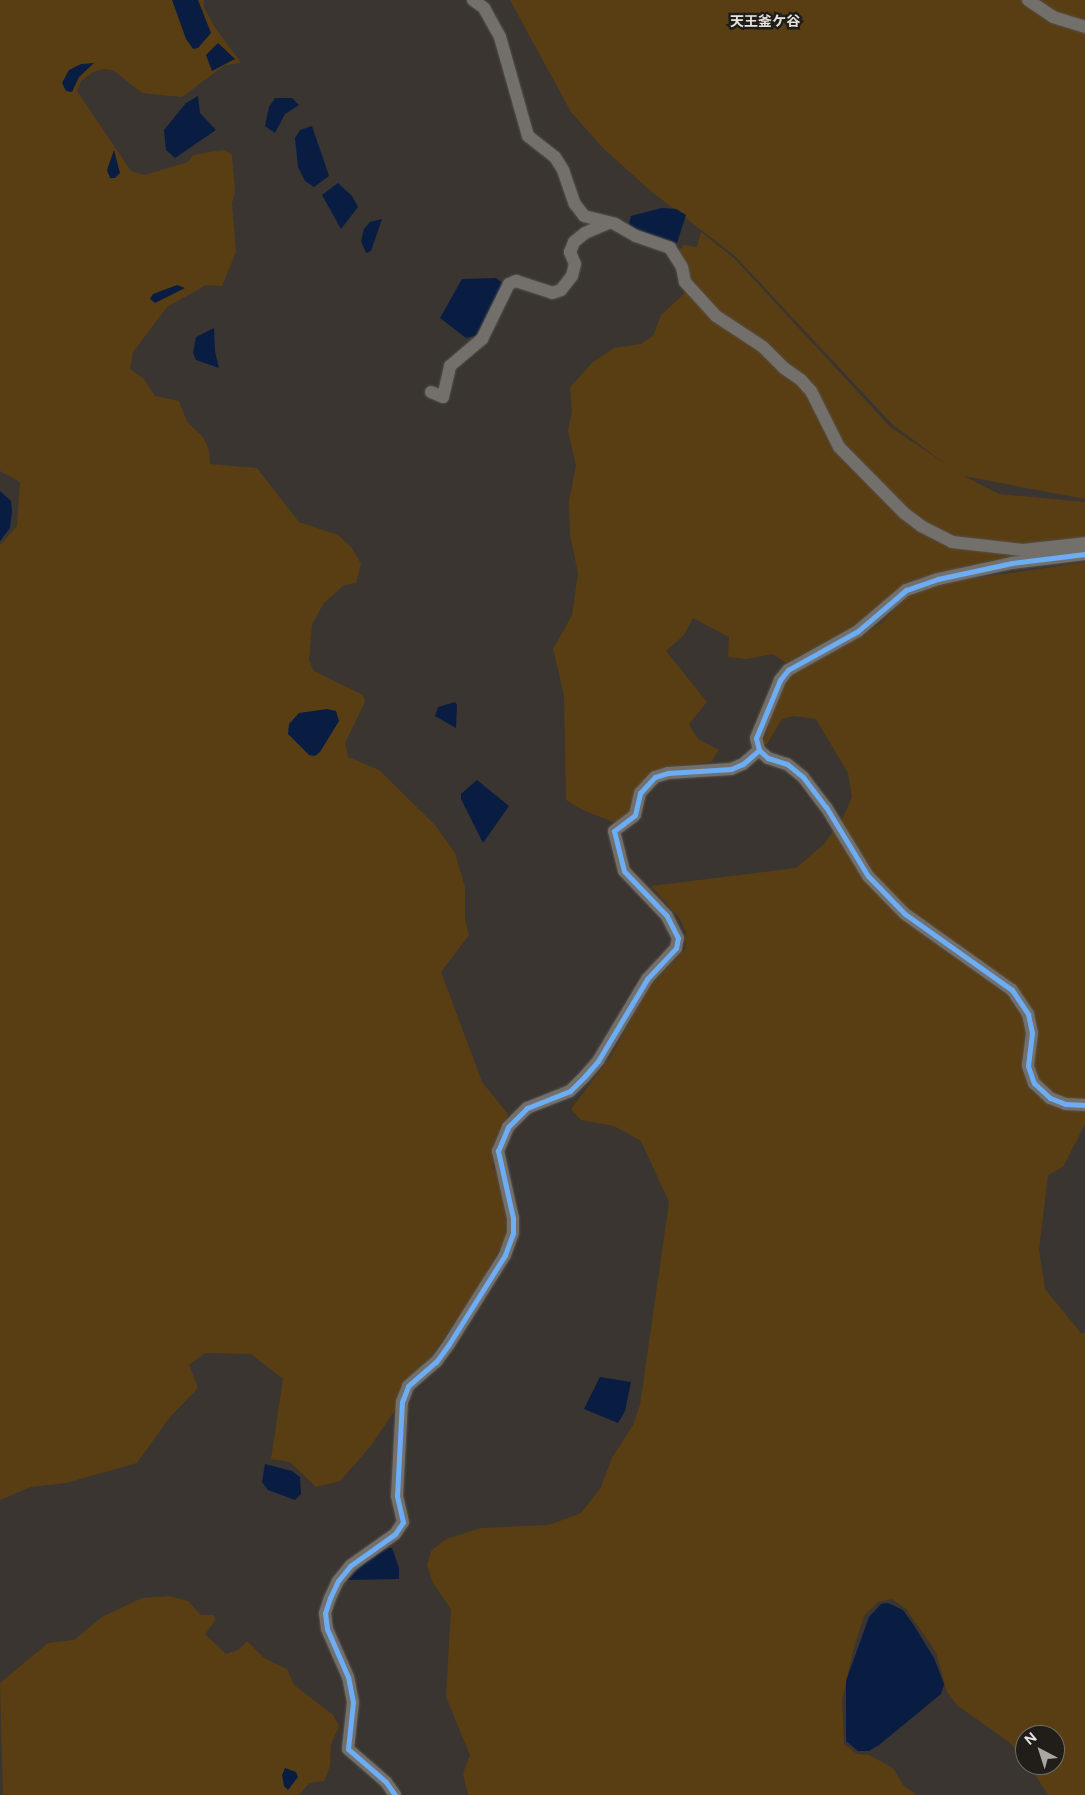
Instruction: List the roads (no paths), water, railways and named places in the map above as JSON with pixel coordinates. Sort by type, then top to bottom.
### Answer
[{"type":"street","points":[[473,0],[484,8],[500,37],[528,136],[559,163],[584,216],[609,223],[670,248],[682,266],[685,282],[716,316],[763,347],[784,368],[801,380],[811,391],[839,447],[921,526],[952,542],[1023,550],[1085,543]]},
{"type":"street","points":[[1028,0],[1052,17],[1085,27]]},
{"type":"street","points":[[431,392],[443,397],[450,366],[482,339],[509,284],[516,281],[552,293],[561,290],[572,276],[575,264],[570,252],[574,242],[585,233],[609,223]]},
{"type":"street","points":[[1085,554],[1012,563],[938,579],[906,590],[858,631],[788,670],[780,680],[756,738],[759,750],[768,758],[786,764],[803,778],[826,807],[868,876],[905,914],[1012,990],[1028,1014],[1032,1033],[1028,1066],[1034,1083],[1050,1098],[1085,1105]]},
{"type":"street","points":[[394,1795],[386,1782],[348,1749],[353,1702],[348,1677],[327,1629],[325,1613],[330,1598],[338,1581],[350,1566],[395,1534],[402,1522],[397,1496],[402,1402],[408,1386],[436,1362],[505,1255],[513,1233],[513,1218],[498,1151],[508,1127],[527,1108],[570,1091],[598,1061],[647,979],[676,948],[678,938],[667,916],[624,871],[614,831],[635,815],[640,793],[655,777],[668,773],[731,769],[743,764],[759,750]]},
{"type":"water","points":[[172,0],[198,0],[211,33],[198,48],[193,49],[186,39]]},
{"type":"water","points":[[218,43],[235,59],[212,71],[206,55]]},
{"type":"water","points":[[94,63],[79,77],[72,92],[66,91],[62,83],[69,70],[81,64]]},
{"type":"water","points":[[198,96],[200,113],[216,130],[175,158],[166,150],[164,130],[186,103]]},
{"type":"water","points":[[275,98],[292,98],[299,105],[285,114],[275,133],[265,126],[269,107]]},
{"type":"water","points":[[312,126],[329,176],[314,187],[305,181],[298,167],[295,138],[300,130]]},
{"type":"water","points":[[114,150],[120,173],[115,178],[110,178],[107,170]]},
{"type":"water","points":[[338,183],[352,196],[358,207],[341,229],[322,195]]},
{"type":"water","points":[[662,208],[676,209],[686,215],[677,243],[635,230],[629,224],[631,216]]},
{"type":"water","points":[[382,219],[371,251],[366,253],[361,241],[364,229],[370,222]]},
{"type":"water","points":[[496,278],[505,285],[482,330],[475,336],[466,338],[440,318],[462,279]]},
{"type":"water","points":[[177,285],[185,288],[155,303],[150,299],[153,294]]},
{"type":"water","points":[[214,328],[215,351],[219,368],[196,360],[193,353],[196,337]]},
{"type":"water","points":[[0,491],[11,501],[12,511],[10,528],[0,541]]},
{"type":"water","points":[[455,702],[457,705],[456,728],[435,716],[438,707]]},
{"type":"water","points":[[327,709],[336,711],[339,721],[320,752],[315,756],[309,755],[288,734],[289,724],[299,713]]},
{"type":"water","points":[[477,780],[509,806],[483,843],[461,799],[461,794]]},
{"type":"water","points":[[600,1377],[631,1382],[625,1411],[618,1423],[584,1409]]},
{"type":"water","points":[[265,1464],[292,1471],[300,1477],[301,1494],[295,1500],[268,1490],[262,1482]]},
{"type":"water","points":[[388,1548],[392,1548],[399,1568],[399,1579],[348,1580],[366,1561]]},
{"type":"water","points":[[888,1603],[903,1610],[913,1624],[934,1658],[944,1684],[941,1694],[879,1745],[869,1751],[858,1751],[846,1741],[846,1681],[869,1617],[881,1604]]},
{"type":"water","points":[[285,1768],[296,1772],[298,1777],[288,1790],[284,1786],[282,1775]]},
{"type":"district","name":"天王釜ケ谷","points":[[765,22]]}]
